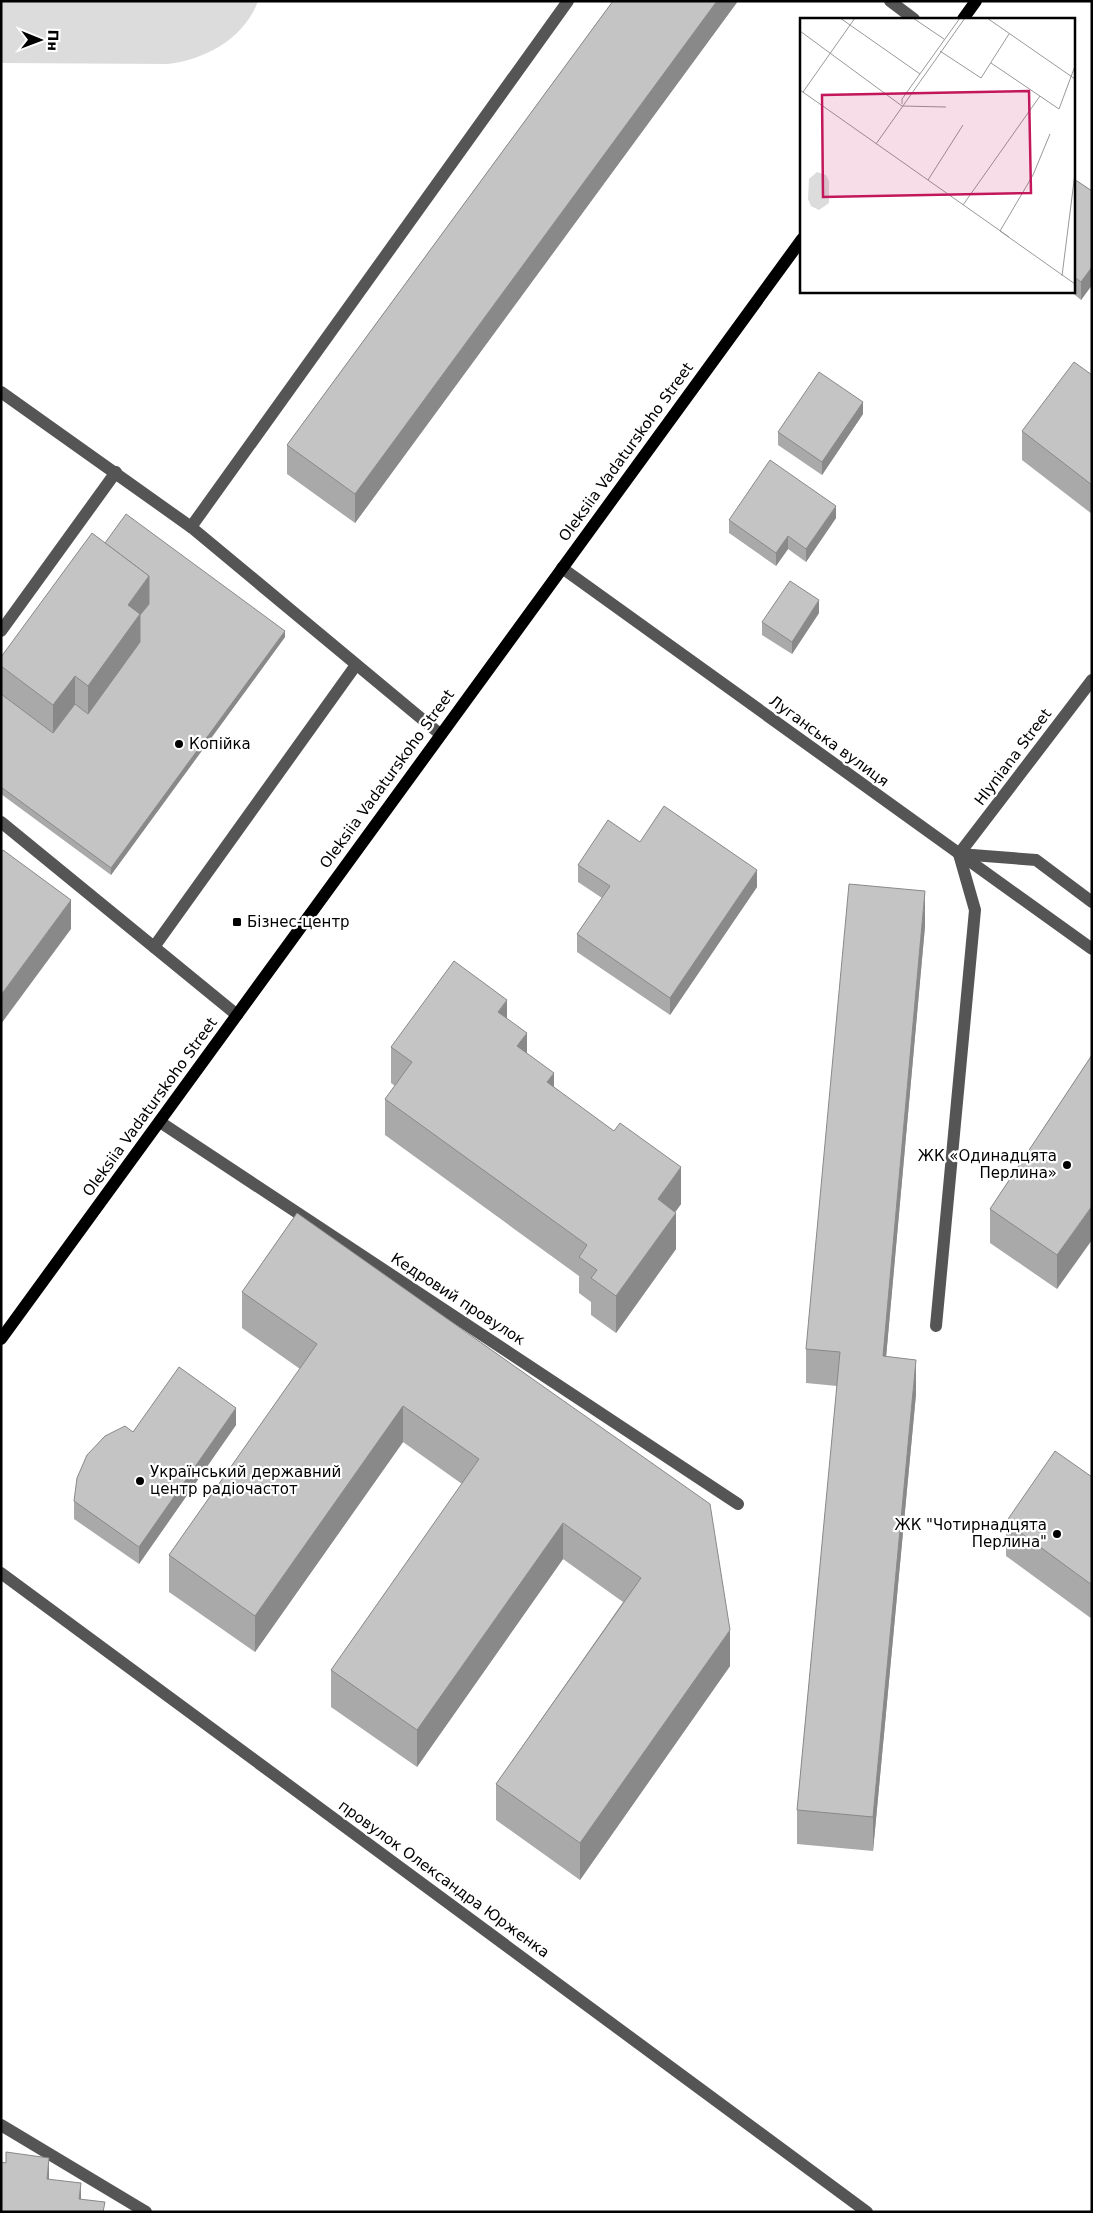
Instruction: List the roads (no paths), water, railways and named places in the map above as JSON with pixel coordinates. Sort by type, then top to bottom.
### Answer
[{"type":"main road","points":[[964,18],[976,1]]},
{"type":"main road","name":"Oleksiia Vadaturskoho Street","points":[[1,1339],[800,242]]},
{"type":"street","points":[[191,527],[568,1]]},
{"type":"street","points":[[890,1],[913,18]]},
{"type":"street","points":[[1,392],[191,527],[440,734]]},
{"type":"street","points":[[1,631],[116,472]]},
{"type":"street","name":"Луганська вулиця","points":[[562,568],[1092,950]]},
{"type":"street","points":[[154,947],[356,665]]},
{"type":"street","name":"Hlyniana Street","points":[[959,854],[1092,680]]},
{"type":"street","points":[[1,822],[237,1015]]},
{"type":"street","points":[[936,1326],[975,910],[959,854],[1036,860],[1092,902]]},
{"type":"street","name":"Кедровий провулок","points":[[160,1122],[738,1504]]},
{"type":"street","name":"провулок Олександра Юрженка","points":[[1,1573],[867,2212]]},
{"type":"street","points":[[1,2125],[146,2212]]},
{"type":"place","name":"Копійка","points":[[179,744]]},
{"type":"place","name":"Бізнес-центр","points":[[237,922]]},
{"type":"place","name":"ЖК «Одинадцята Перлина»","points":[[1067,1165]]},
{"type":"place","name":"Український державний центр радіочастот","points":[[140,1481]]},
{"type":"place","name":"ЖК \"Чотирнадцята Перлина\"","points":[[1057,1534]]}]
